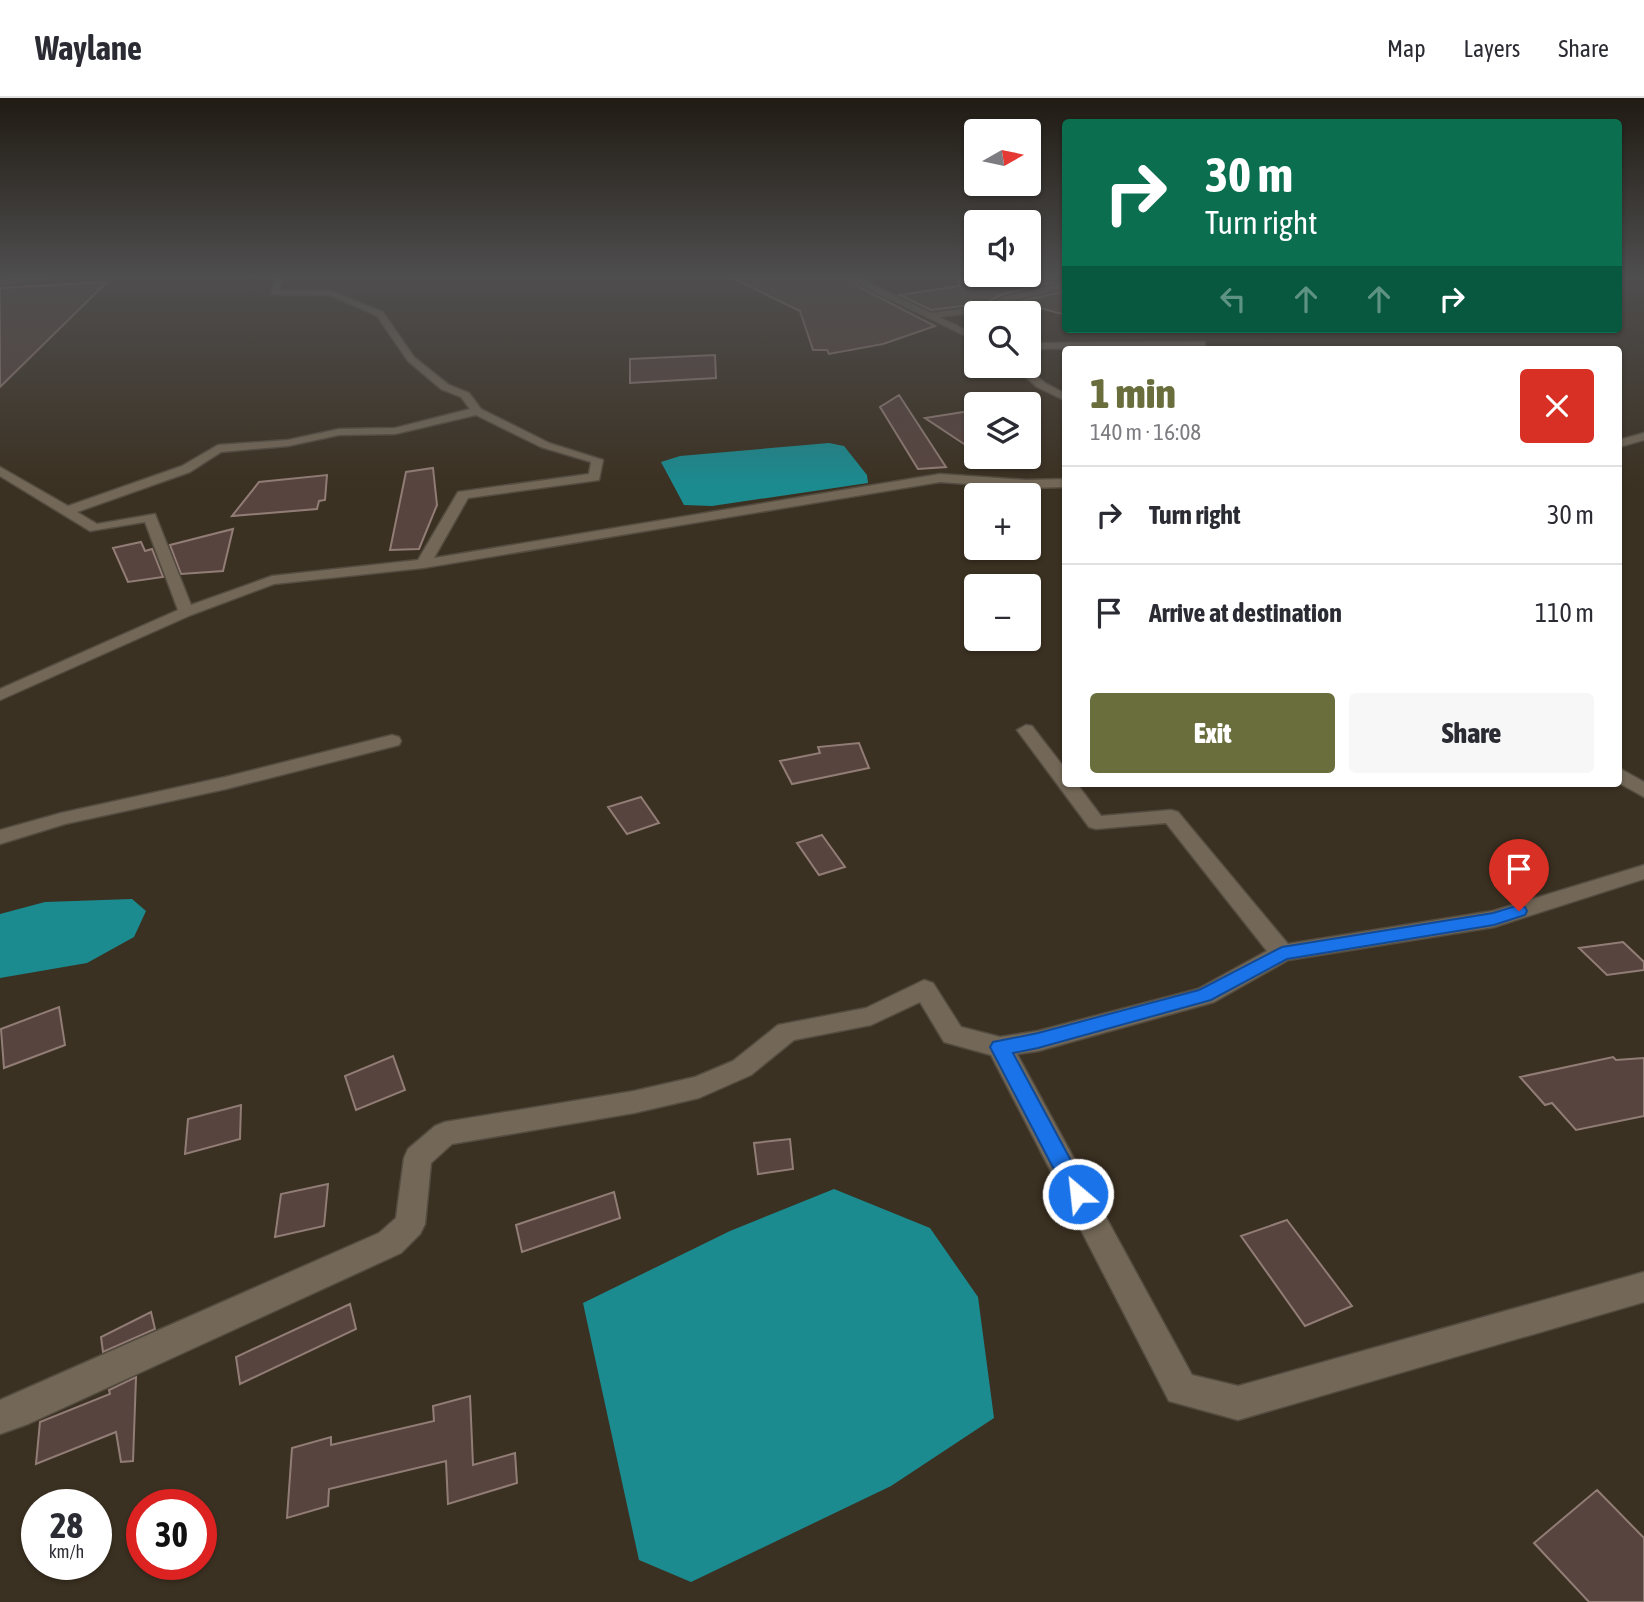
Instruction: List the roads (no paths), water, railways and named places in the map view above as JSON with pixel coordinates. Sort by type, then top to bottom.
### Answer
[{"type":"street","points":[[401,345],[411,359],[445,387],[465,394],[477,411],[545,445],[597,460],[595,477],[463,495],[423,564]]},
{"type":"street","points":[[1041,346],[1099,345]]},
{"type":"street","points":[[1032,378],[1062,396]]},
{"type":"street","points":[[67,512],[186,469],[218,449],[288,443],[339,432],[395,431],[477,411]]},
{"type":"street","points":[[1622,443],[1644,436]]},
{"type":"street","points":[[0,471],[95,528],[150,517],[186,612]]},
{"type":"street","points":[[0,695],[186,612],[272,580],[423,564],[940,478],[1026,484],[1062,483]]},
{"type":"street","points":[[1026,730],[1062,778]]},
{"type":"street","points":[[0,837],[61,819],[392,741]]},
{"type":"street","points":[[1622,776],[1644,791]]},
{"type":"street","points":[[1069,787],[1096,823],[1171,816],[1282,953]]},
{"type":"street","points":[[0,1417],[390,1243],[410,1224],[418,1158],[445,1134],[634,1102],[699,1087],[742,1068],[786,1032],[871,1016],[924,989],[953,1035],[1000,1047],[1050,1038],[1205,996],[1282,953],[1494,919],[1644,872]]},
{"type":"street","points":[[1000,1047],[1181,1389],[1238,1403],[1644,1287]]},
{"type":"water","points":[[829,443],[844,446],[867,475],[868,483],[712,506],[684,505],[661,462],[680,456]]},
{"type":"water","points":[[132,899],[146,911],[134,937],[87,963],[0,978],[0,914],[45,902]]},
{"type":"water","points":[[834,1189],[930,1228],[978,1297],[994,1418],[891,1486],[691,1582],[639,1560],[583,1303],[730,1231]]}]
